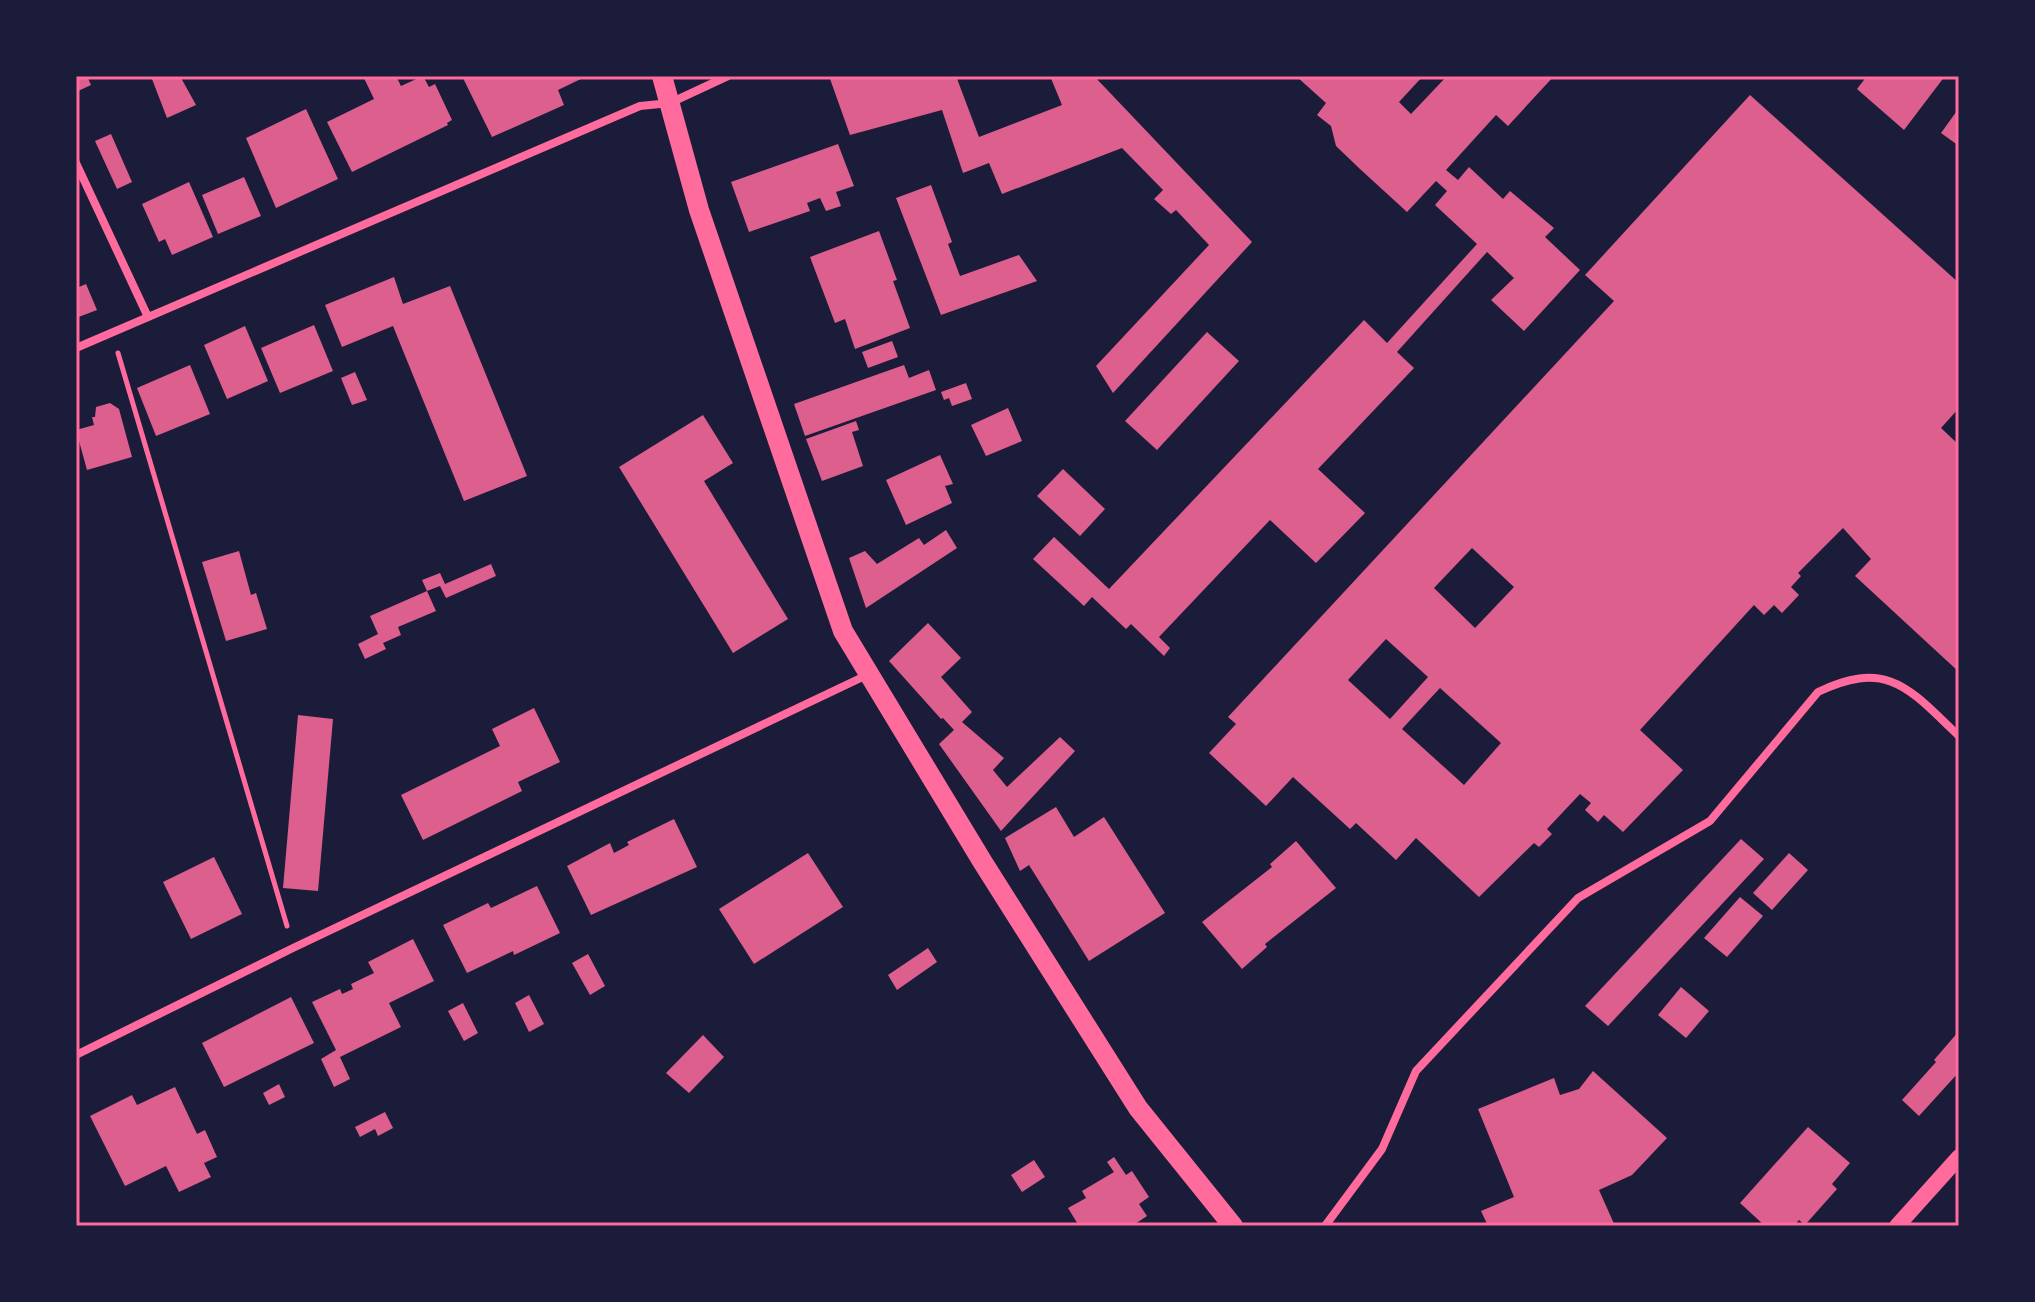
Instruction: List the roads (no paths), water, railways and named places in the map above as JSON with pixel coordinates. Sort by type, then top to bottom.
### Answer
[{"type":"main road","points":[[662,76],[699,210],[843,631],[1138,1108],[1233,1226]]},
{"type":"main road","points":[[1897,1226],[1959,1157]]},
{"type":"street","points":[[76,348],[640,106],[670,103],[728,76]]},
{"type":"street","points":[[76,163],[148,317]]},
{"type":"street","points":[[76,1055],[293,948],[868,675]]},
{"type":"street","points":[[1325,1226],[1382,1149],[1416,1071],[1578,898],[1710,821],[1818,692],[1843,680],[1872,677],[1905,686],[1959,736]]}]
